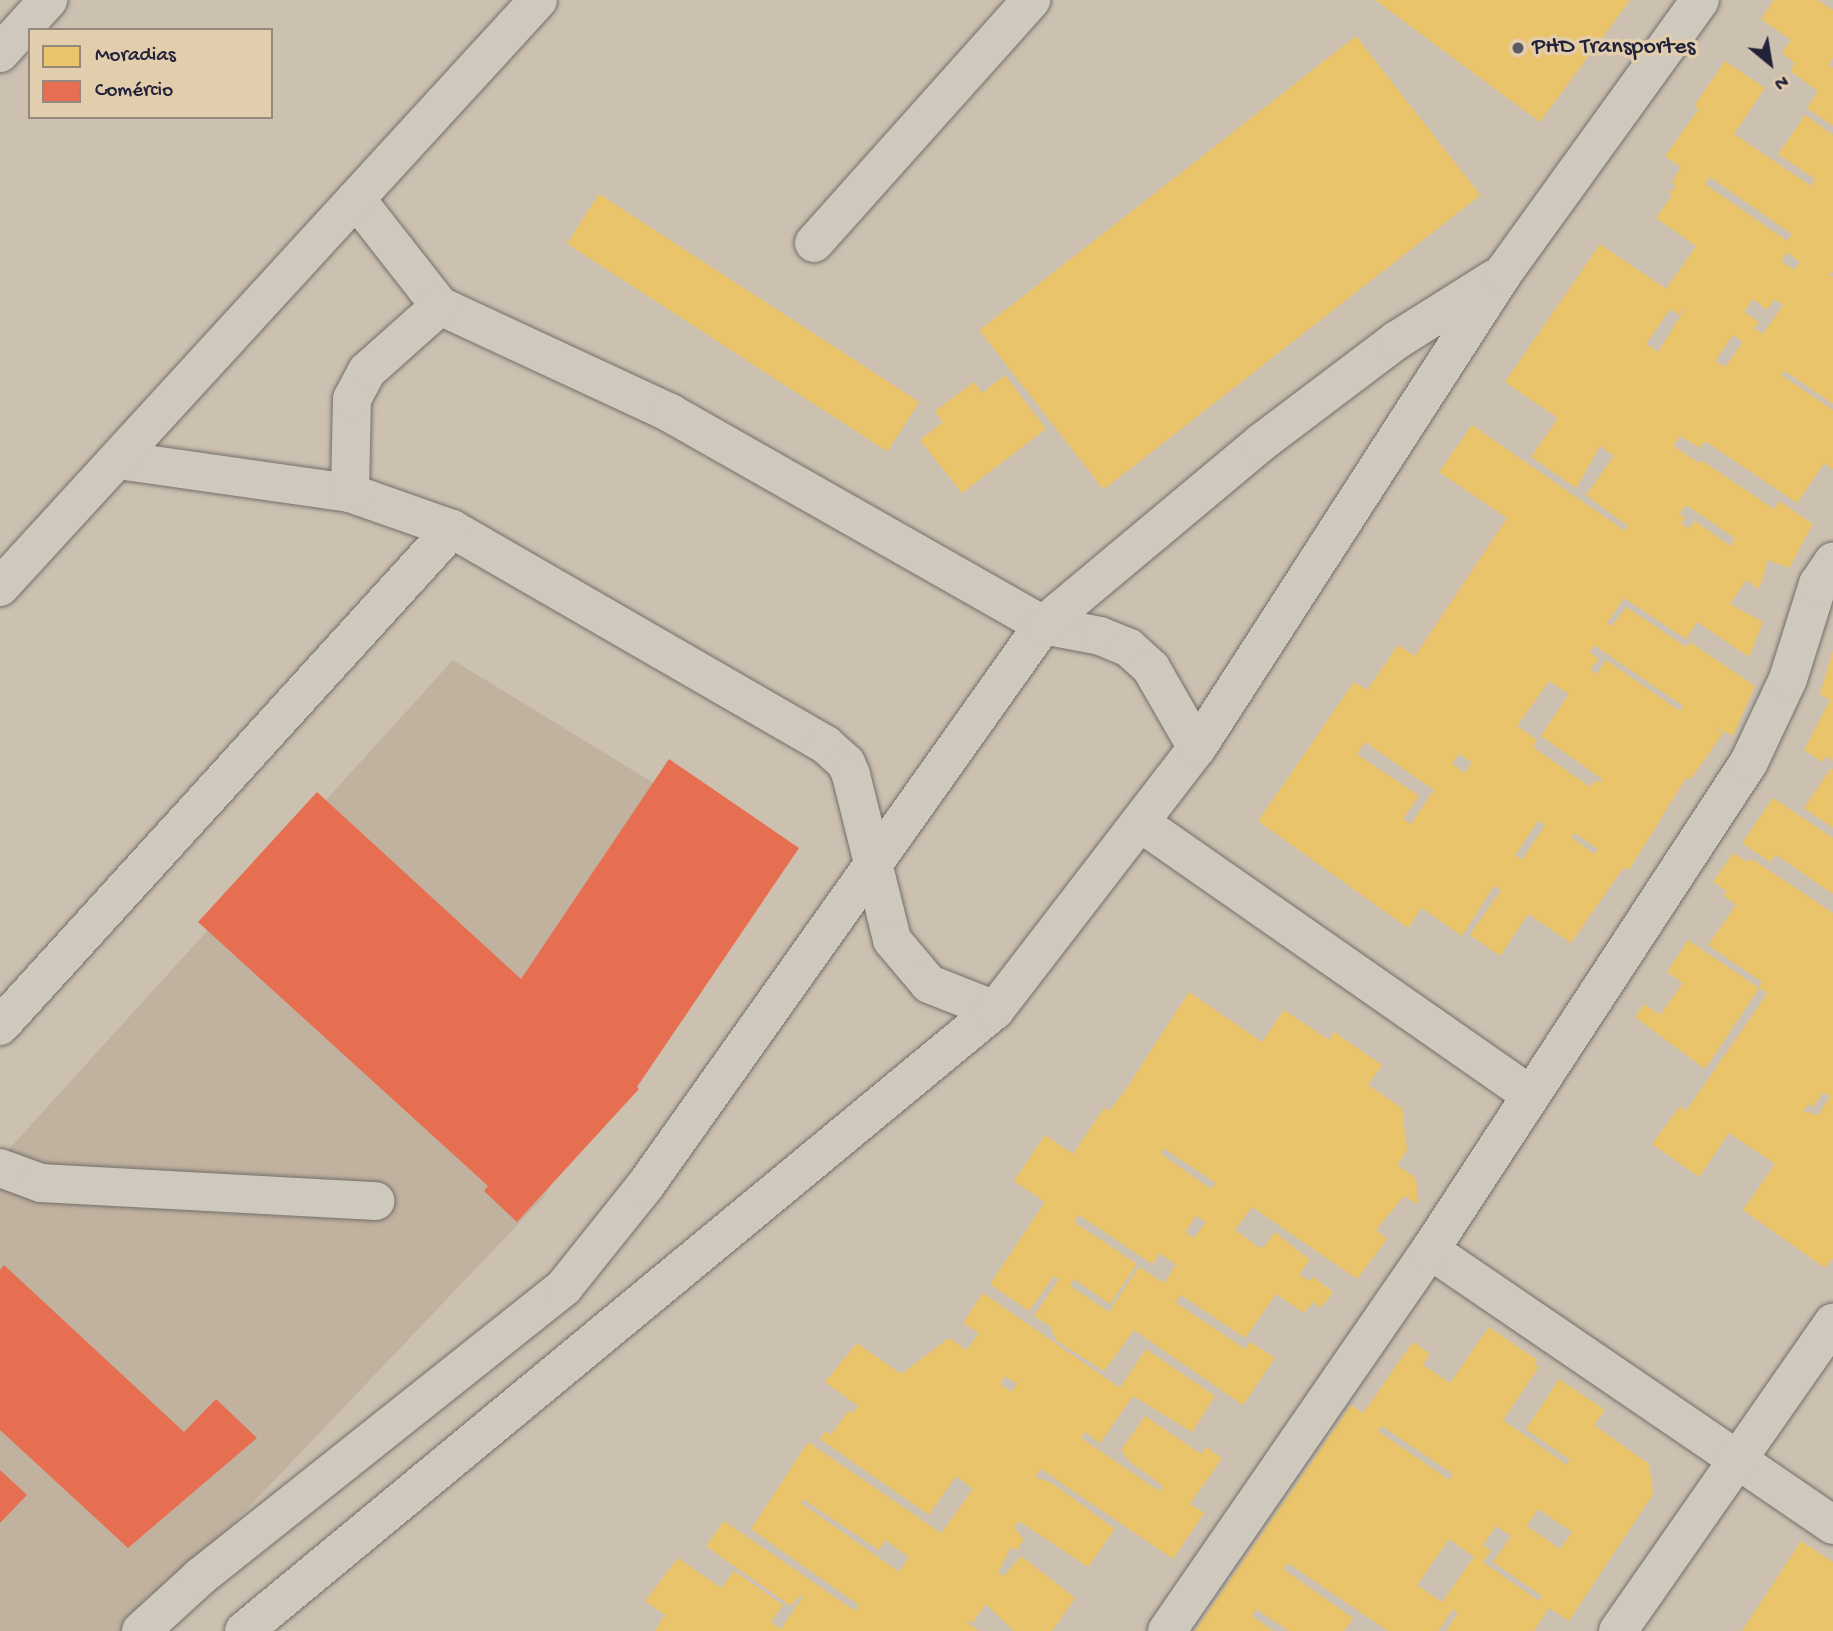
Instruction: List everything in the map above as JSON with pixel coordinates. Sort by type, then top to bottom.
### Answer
[{"type":"main road","points":[[0,53],[47,0]]},
{"type":"main road","points":[[0,587],[538,0]]},
{"type":"main road","points":[[814,243],[1031,0]]},
{"type":"main road","points":[[244,1631],[995,1010],[1142,824],[1197,748],[1504,272],[1700,0]]},
{"type":"main road","points":[[356,199],[440,306],[670,413],[1043,625],[1100,636],[1129,648],[1151,668],[1197,748]]},
{"type":"main road","points":[[141,1631],[201,1576],[564,1287],[645,1186],[872,873],[1043,625],[1262,442],[1397,340],[1504,272]]},
{"type":"main road","points":[[350,493],[348,429],[352,398],[382,356],[440,306]]},
{"type":"main road","points":[[118,460],[350,493],[452,529],[826,745],[846,763],[888,929],[902,956],[929,984],[948,995],[995,1010]]},
{"type":"main road","points":[[0,1026],[452,529]]},
{"type":"main road","points":[[1167,1631],[1430,1250],[1749,762],[1788,678],[1818,584],[1833,562]]},
{"type":"main road","points":[[1142,824],[1530,1094]]},
{"type":"main road","points":[[0,1168],[41,1183],[376,1201]]},
{"type":"main road","points":[[1430,1250],[1833,1525]]},
{"type":"main road","points":[[1618,1631],[1833,1323]]},
{"type":"shaded area","points":[[453,660],[763,850],[543,1198],[131,1631],[0,1631],[0,1159]]},
{"type":"building: Moradias","name":"PHD Transportes","points":[[1375,0],[1630,0],[1540,122]]},
{"type":"building: Moradias","points":[[1774,0],[1818,0],[1833,10],[1833,58],[1828,65],[1833,68],[1833,126],[1807,108],[1818,91],[1790,71],[1795,63],[1782,53],[1791,40],[1761,19]]},
{"type":"building: Moradias","points":[[1356,36],[1480,195],[1104,489],[979,330]]},
{"type":"building: Moradias","points":[[1725,61],[1765,88],[1734,134],[1811,186],[1815,179],[1778,154],[1805,115],[1833,135],[1833,272],[1829,274],[1833,277],[1833,404],[1785,371],[1781,375],[1833,410],[1833,470],[1824,463],[1797,503],[1705,441],[1700,448],[1680,436],[1673,446],[1699,463],[1701,460],[1774,509],[1779,501],[1813,524],[1789,568],[1768,560],[1759,589],[1746,580],[1730,604],[1763,622],[1749,657],[1697,622],[1686,639],[1624,598],[1607,623],[1612,626],[1626,607],[1686,647],[1690,642],[1755,686],[1733,736],[1714,727],[1723,733],[1691,779],[1686,778],[1629,870],[1624,867],[1571,943],[1528,914],[1500,956],[1470,935],[1501,890],[1494,886],[1462,936],[1422,908],[1408,928],[1258,821],[1354,682],[1367,690],[1398,645],[1415,656],[1507,518],[1439,472],[1472,425],[1625,531],[1628,526],[1586,495],[1614,456],[1600,446],[1576,488],[1531,457],[1558,418],[1505,382],[1600,244],[1666,289],[1696,246],[1656,218],[1672,195],[1669,192],[1676,187],[1672,182],[1681,167],[1665,156],[1699,109],[1694,106]],"holes":[[[1710,177],[1792,234],[1787,241],[1705,184]],[[1787,252],[1800,262],[1794,270],[1781,261]],[[1753,299],[1767,310],[1775,299],[1783,305],[1763,334],[1754,328],[1759,322],[1744,312]],[[1688,304],[1658,352],[1646,344],[1670,309],[1679,315]],[[1733,335],[1743,342],[1725,367],[1715,361]],[[1686,505],[1735,538],[1730,546],[1695,521],[1689,529],[1681,523],[1685,518],[1679,514]],[[1594,645],[1683,706],[1680,711],[1606,660],[1597,674],[1590,669],[1599,659],[1589,652]],[[1549,681],[1569,694],[1541,736],[1602,779],[1600,783],[1595,780],[1590,787],[1533,747],[1537,740],[1517,726]],[[1365,742],[1434,790],[1411,824],[1403,819],[1419,796],[1357,754]],[[1459,754],[1472,762],[1465,773],[1452,764]],[[1538,821],[1545,825],[1522,860],[1515,855]],[[1574,833],[1598,849],[1594,854],[1571,837]]]},
{"type":"building: Moradias","points":[[599,194],[919,402],[887,452],[567,243]]},
{"type":"building: Moradias","points":[[1005,375],[1046,429],[962,493],[920,440],[943,422],[935,411],[974,382],[982,393]]},
{"type":"building: Moradias","points":[[1833,650],[1833,761],[1826,756],[1822,762],[1804,750],[1830,700],[1820,694]]},
{"type":"building: Moradias","points":[[1831,768],[1833,770],[1833,828],[1804,808]]},
{"type":"building: Moradias","points":[[1773,798],[1833,838],[1833,894],[1776,855],[1770,862],[1742,843]]},
{"type":"building: Moradias","points":[[1733,853],[1747,862],[1752,859],[1833,913],[1833,1258],[1825,1268],[1743,1210],[1775,1164],[1729,1133],[1699,1177],[1652,1144],[1680,1106],[1686,1111],[1767,994],[1759,987],[1762,982],[1708,945],[1736,905],[1724,896],[1727,891],[1713,882]],"holes":[[[1823,1092],[1830,1097],[1818,1115],[1803,1111],[1809,1104],[1813,1107]]]},
{"type":"building: Moradias","points":[[1688,940],[1759,988],[1705,1069],[1635,1017],[1644,1004],[1660,1015],[1683,983],[1667,972]]},
{"type":"building: Moradias","points":[[1189,992],[1262,1042],[1284,1010],[1329,1040],[1334,1032],[1382,1065],[1368,1085],[1402,1108],[1407,1150],[1397,1165],[1416,1178],[1418,1205],[1404,1196],[1376,1230],[1387,1239],[1357,1279],[1252,1207],[1235,1230],[1258,1247],[1264,1247],[1275,1232],[1310,1260],[1299,1274],[1310,1281],[1313,1277],[1333,1292],[1321,1308],[1313,1302],[1304,1313],[1276,1294],[1245,1338],[1181,1295],[1175,1302],[1245,1349],[1250,1342],[1275,1358],[1243,1405],[1134,1330],[1104,1371],[1057,1341],[1050,1326],[1034,1316],[1059,1279],[1054,1276],[1029,1311],[990,1284],[1045,1202],[1014,1181],[1045,1135],[1073,1154],[1104,1108],[1109,1111]],"holes":[[[1164,1148],[1181,1160],[1216,1183],[1211,1189],[1161,1154]],[[1079,1215],[1152,1264],[1160,1253],[1176,1265],[1164,1283],[1139,1267],[1109,1312],[1070,1286],[1074,1279],[1110,1304],[1137,1264],[1074,1222]],[[1196,1216],[1206,1222],[1194,1238],[1185,1232]]]},
{"type":"building: Moradias","points":[[983,1293],[1120,1388],[1146,1349],[1215,1396],[1192,1432],[1133,1396],[1100,1443],[1085,1432],[1081,1438],[1159,1491],[1163,1486],[1129,1461],[1121,1450],[1145,1416],[1201,1454],[1206,1447],[1222,1458],[1190,1504],[1204,1513],[1173,1559],[1041,1469],[1035,1477],[1052,1483],[1115,1529],[1088,1567],[1019,1521],[1014,1528],[1024,1539],[1016,1551],[1011,1547],[998,1573],[1004,1576],[1021,1556],[1075,1598],[1052,1631],[1014,1631],[986,1604],[972,1623],[963,1620],[979,1631],[655,1631],[665,1615],[645,1601],[678,1558],[721,1588],[734,1571],[783,1605],[771,1622],[781,1629],[803,1597],[800,1595],[791,1606],[706,1546],[724,1521],[855,1611],[859,1605],[751,1529],[808,1442],[941,1533],[973,1489],[956,1476],[929,1515],[820,1439],[826,1431],[831,1435],[848,1411],[852,1413],[858,1406],[825,1382],[857,1343],[901,1374],[949,1338],[967,1350],[979,1333],[963,1323]],"holes":[[[1005,1376],[1017,1384],[1011,1392],[1000,1384]],[[803,1499],[879,1550],[885,1540],[909,1557],[899,1572],[801,1503]]]},
{"type":"building: Moradias","points":[[1489,1327],[1537,1360],[1534,1364],[1539,1367],[1503,1420],[1567,1465],[1570,1460],[1526,1429],[1559,1379],[1605,1410],[1594,1425],[1649,1464],[1653,1494],[1569,1621],[1549,1608],[1534,1631],[1446,1631],[1458,1613],[1453,1609],[1438,1631],[1388,1631],[1288,1563],[1283,1569],[1353,1618],[1344,1631],[1289,1631],[1256,1609],[1252,1616],[1273,1631],[1195,1631],[1351,1405],[1363,1413],[1413,1342],[1430,1354],[1423,1365],[1450,1383]],"holes":[[[1382,1426],[1453,1474],[1449,1480],[1378,1431]],[[1538,1509],[1572,1532],[1560,1549],[1527,1526]],[[1496,1526],[1511,1536],[1493,1562],[1542,1596],[1539,1601],[1483,1562],[1491,1551],[1483,1545]],[[1449,1539],[1474,1557],[1442,1602],[1417,1585]]]},
{"type":"building: Moradias","points":[[1801,1541],[1833,1562],[1833,1631],[1742,1631]]},
{"type":"building: Comércio","points":[[669,759],[799,848],[637,1087],[639,1089],[517,1222],[484,1191],[488,1186],[198,922],[317,792],[521,979]]},
{"type":"building: Comércio","points":[[4,1265],[184,1432],[216,1399],[257,1438],[128,1548],[0,1430],[0,1270]]},
{"type":"building: Comércio","points":[[0,1470],[27,1495],[0,1523]]},
{"type":"place","name":"PHD Transportes","points":[[1518,48]]}]
